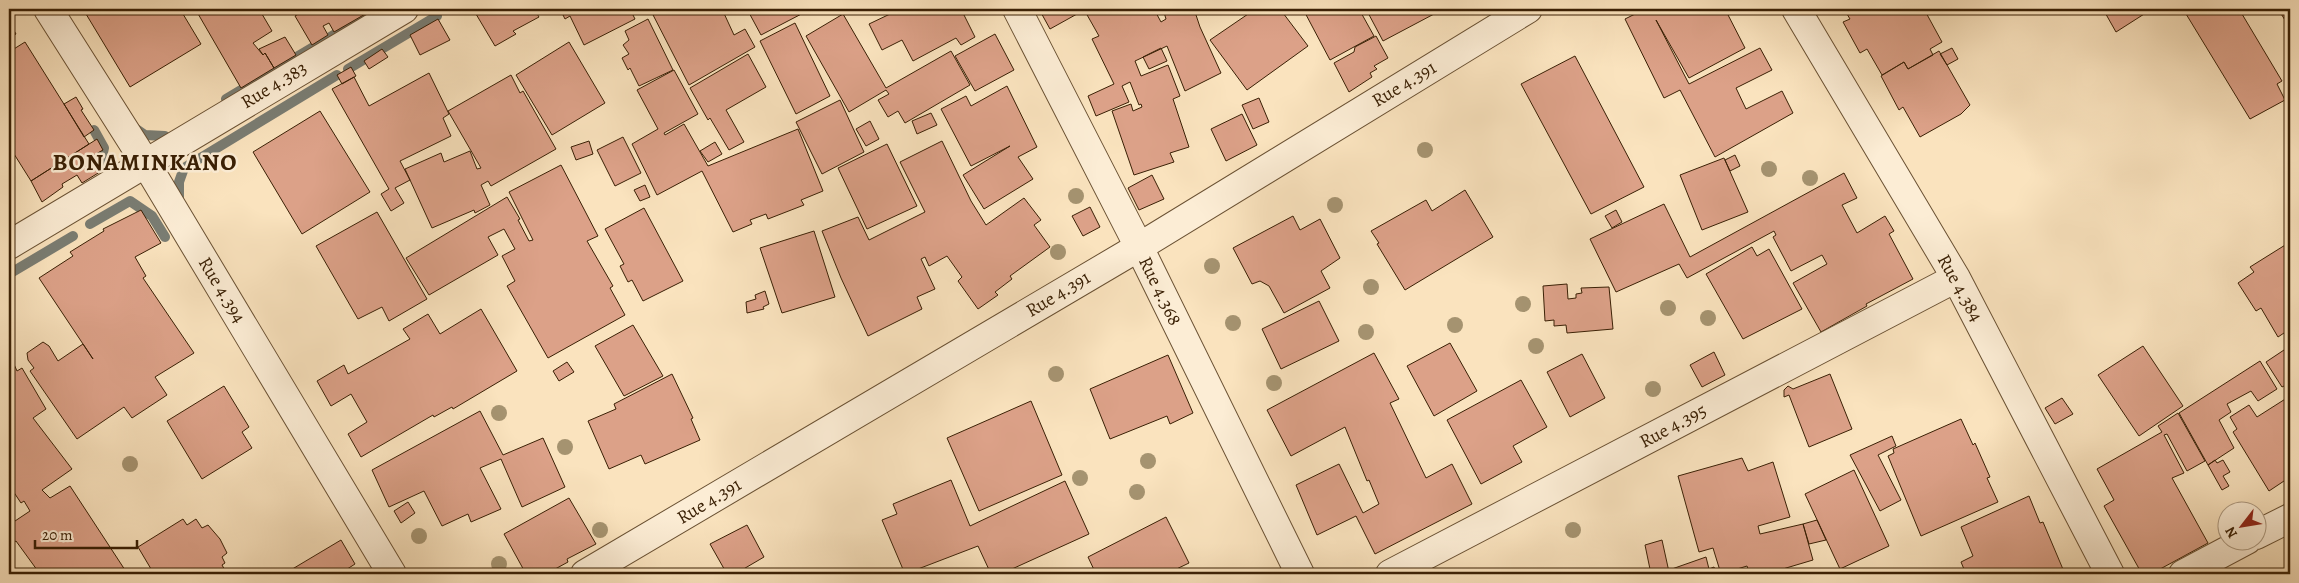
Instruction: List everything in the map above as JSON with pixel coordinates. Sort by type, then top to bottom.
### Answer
[{"type":"street","name":"Rue 4.394","points":[[48,9],[144,162],[392,574]]},
{"type":"street","name":"Rue 4.383","points":[[9,245],[144,162],[404,9]]},
{"type":"street","name":"Rue 4.368","points":[[1016,9],[1139,247],[1300,574]]},
{"type":"street","name":"Rue 4.391","points":[[585,574],[1139,247],[1528,9]]},
{"type":"street","name":"Rue 4.384","points":[[1796,9],[1956,278],[2110,574]]},
{"type":"street","name":"Rue 4.395","points":[[1390,574],[1956,278]]},
{"type":"street","points":[[2266,530],[2290,518]]},
{"type":"street","points":[[2182,574],[2228,550]]},
{"type":"building","points":[[83,9],[180,9],[201,44],[130,87]]},
{"type":"building","points":[[203,9],[259,9],[272,31],[253,43],[263,55],[265,53],[274,68],[241,88],[197,12]]},
{"type":"building","points":[[307,9],[374,9],[334,32],[329,23],[323,26],[328,35],[312,45],[295,16]]},
{"type":"building","points":[[473,9],[534,9],[539,17],[513,31],[516,34],[495,46]]},
{"type":"building","points":[[560,9],[630,9],[635,19],[584,45],[570,16],[565,19]]},
{"type":"building","points":[[650,9],[722,9],[734,35],[745,29],[755,47],[689,85]]},
{"type":"building","points":[[747,9],[811,9],[761,35]]},
{"type":"building","points":[[887,9],[961,9],[975,37],[961,45],[956,38],[913,61],[902,40],[882,50],[869,24],[890,14]]},
{"type":"building","points":[[1039,9],[1074,9],[1077,14],[1050,29]]},
{"type":"building","points":[[1095,9],[1154,9],[1161,22],[1166,19],[1163,9],[1194,9],[1221,73],[1185,91],[1167,46],[1135,61],[1141,76],[1168,65],[1180,96],[1173,99],[1189,147],[1170,153],[1174,162],[1134,175],[1112,111],[1131,104],[1133,111],[1142,107],[1141,104],[1139,105],[1130,82],[1122,86],[1129,102],[1096,116],[1088,96],[1114,84],[1092,39],[1099,36],[1086,13]]},
{"type":"building","points":[[1249,9],[1280,9],[1308,46],[1247,90],[1210,40],[1251,12]]},
{"type":"building","points":[[1303,9],[1359,9],[1374,36],[1330,60]]},
{"type":"building","points":[[1366,9],[1431,9],[1434,14],[1383,41]]},
{"type":"building","points":[[1645,9],[1725,9],[1745,48],[1689,78],[1656,20],[1689,84],[1760,48],[1772,70],[1736,88],[1746,109],[1782,91],[1793,113],[1715,157],[1680,90],[1664,98],[1625,19]]},
{"type":"building","points":[[1857,9],[1924,9],[1942,42],[1930,49],[1933,55],[1908,69],[1904,62],[1882,75],[1867,49],[1860,53],[1843,22],[1850,19],[1847,14]]},
{"type":"building","points":[[2103,9],[2152,9],[2116,32]]},
{"type":"building","points":[[2183,9],[2239,9],[2282,81],[2277,84],[2285,100],[2250,119]]},
{"type":"building","points":[[2278,9],[2290,9],[2290,28]]},
{"type":"building","points":[[843,14],[886,88],[951,51],[970,85],[905,123],[898,111],[888,117],[878,100],[889,94],[886,90],[849,112],[806,36]]},
{"type":"building","points":[[438,19],[450,40],[420,55],[410,35]]},
{"type":"building","points":[[648,19],[673,70],[639,86],[630,68],[628,70],[622,58],[629,54],[623,45],[629,40],[625,31]]},
{"type":"building","points":[[9,22],[16,34],[9,38]]},
{"type":"building","points":[[795,23],[830,96],[796,114],[760,41]]},
{"type":"building","points":[[995,34],[1014,70],[975,91],[955,56]]},
{"type":"building","points":[[1376,36],[1388,58],[1374,66],[1377,69],[1370,73],[1372,77],[1349,92],[1334,63],[1354,52],[1355,47]]},
{"type":"building","points":[[285,37],[296,55],[274,68],[265,53],[263,55],[259,49]]},
{"type":"building","points":[[25,42],[89,144],[31,181],[9,146],[9,52]]},
{"type":"building","points":[[569,42],[605,103],[552,135],[516,75]]},
{"type":"building","points":[[1161,48],[1167,61],[1149,69],[1143,57]]},
{"type":"building","points":[[1952,48],[1958,59],[1947,65],[1940,54]]},
{"type":"building","points":[[382,49],[388,57],[369,69],[364,61]]},
{"type":"building","points":[[1939,51],[1970,105],[1961,114],[1920,137],[1903,107],[1899,110],[1881,76],[1904,62],[1908,69]]},
{"type":"building","points":[[748,54],[766,87],[726,110],[744,142],[729,150],[710,118],[708,120],[690,88]]},
{"type":"building","points":[[1575,56],[1644,187],[1591,214],[1521,84]]},
{"type":"building","points":[[351,67],[356,76],[342,84],[337,75]]},
{"type":"building","points":[[674,70],[698,114],[664,133],[665,135],[684,124],[708,166],[798,129],[823,191],[801,200],[804,205],[768,219],[766,214],[750,220],[752,224],[733,232],[702,171],[657,195],[632,144],[658,129],[637,90]]},
{"type":"building","points":[[429,73],[449,114],[443,118],[451,136],[400,161],[410,180],[395,188],[404,203],[391,211],[381,194],[389,189],[332,89],[354,77],[369,106]]},
{"type":"building","points":[[511,75],[520,93],[523,91],[556,149],[491,186],[488,181],[481,185],[490,205],[475,213],[474,210],[432,228],[405,169],[441,153],[444,162],[470,151],[477,169],[481,168],[448,111]]},
{"type":"building","points":[[1007,86],[1037,147],[1018,157],[1033,179],[984,209],[963,175],[1010,146],[971,166],[941,109],[966,96],[971,106]]},
{"type":"building","points":[[76,97],[83,109],[81,110],[94,130],[84,137],[64,104]]},
{"type":"building","points":[[1259,98],[1269,122],[1253,129],[1242,105]]},
{"type":"building","points":[[840,100],[864,152],[822,174],[796,122]]},
{"type":"building","points":[[320,111],[370,192],[302,234],[253,152]]},
{"type":"building","points":[[931,113],[937,125],[917,134],[912,121]]},
{"type":"building","points":[[1242,114],[1257,145],[1226,161],[1211,129]]},
{"type":"building","points":[[870,121],[879,139],[866,146],[856,129]]},
{"type":"building","points":[[623,137],[641,173],[615,186],[597,150]]},
{"type":"building","points":[[97,139],[103,150],[94,155],[103,170],[82,183],[77,175],[62,184],[63,187],[42,202],[31,181]]},
{"type":"building","points":[[589,141],[593,154],[576,160],[571,147]]},
{"type":"building","points":[[942,141],[971,201],[986,225],[1024,198],[1041,220],[1034,225],[1050,247],[1010,276],[1012,279],[995,292],[998,295],[978,309],[958,281],[962,277],[947,256],[929,266],[925,257],[921,259],[935,289],[917,297],[922,309],[868,336],[822,231],[858,217],[869,240],[925,212],[900,162]]},
{"type":"building","points":[[715,142],[722,154],[708,162],[700,151]]},
{"type":"building","points":[[887,144],[917,206],[867,229],[838,168]]},
{"type":"building","points":[[1735,155],[1740,166],[1730,171],[1725,160]]},
{"type":"building","points":[[1724,158],[1748,212],[1702,230],[1680,175]]},
{"type":"building","points":[[561,165],[598,236],[587,241],[613,286],[610,288],[625,315],[548,358],[507,286],[515,281],[502,256],[515,249],[504,229],[488,237],[498,255],[429,295],[406,258],[507,197],[520,219],[518,220],[529,241],[533,240],[509,192]]},
{"type":"building","points":[[1844,173],[1857,198],[1842,205],[1857,233],[1885,216],[1894,231],[1889,234],[1913,279],[1866,304],[1867,306],[1821,332],[1793,283],[1827,264],[1822,255],[1791,271],[1773,237],[1776,235],[1774,231],[1687,278],[1679,264],[1616,292],[1590,239],[1664,204],[1690,257]]},
{"type":"building","points":[[1152,175],[1164,199],[1139,210],[1128,188]]},
{"type":"building","points":[[645,185],[650,197],[640,201],[634,190]]},
{"type":"building","points":[[1465,190],[1493,237],[1405,290],[1371,231],[1426,200],[1432,211]]},
{"type":"building","points":[[9,204],[13,211],[9,214]]},
{"type":"building","points":[[1090,207],[1100,227],[1083,236],[1072,216]]},
{"type":"building","points":[[644,208],[683,281],[643,301],[632,280],[628,282],[620,266],[624,264],[605,229]]},
{"type":"building","points":[[141,210],[161,243],[135,257],[146,276],[143,278],[194,353],[155,377],[167,395],[132,418],[124,407],[77,439],[30,371],[34,368],[28,360],[27,353],[43,342],[49,346],[58,361],[83,344],[39,278],[73,256],[70,252],[104,231],[103,229]]},
{"type":"building","points":[[1616,210],[1622,222],[1612,228],[1605,216]]},
{"type":"building","points":[[377,212],[427,299],[389,321],[382,307],[358,319],[316,246]]},
{"type":"building","points":[[1293,216],[1300,230],[1320,219],[1340,258],[1321,271],[1330,288],[1284,313],[1269,286],[1260,281],[1252,284],[1233,248]]},
{"type":"building","points":[[814,231],[835,297],[782,313],[760,248]]},
{"type":"building","points":[[2290,242],[2290,329],[2278,337],[2261,308],[2256,311],[2238,283],[2254,272],[2250,267]]},
{"type":"building","points":[[1752,247],[1757,256],[1769,249],[1802,309],[1743,339],[1706,274]]},
{"type":"building","points":[[1567,284],[1568,299],[1576,298],[1576,294],[1582,293],[1581,288],[1609,287],[1613,329],[1567,333],[1566,325],[1554,326],[1554,320],[1545,321],[1543,286]]},
{"type":"building","points":[[765,291],[769,304],[763,307],[764,309],[747,313],[746,302],[756,299],[755,295]]},
{"type":"building","points":[[1319,301],[1339,341],[1281,369],[1262,329]]},
{"type":"building","points":[[481,309],[517,371],[453,409],[452,407],[434,417],[433,415],[361,457],[348,434],[367,422],[351,394],[331,406],[317,381],[344,365],[348,374],[410,339],[403,329],[428,314],[440,334]]},
{"type":"building","points":[[633,325],[663,376],[624,396],[595,346]]},
{"type":"building","points":[[1450,343],[1477,391],[1434,416],[1407,366]]},
{"type":"building","points":[[2143,346],[2183,406],[2139,436],[2098,375]]},
{"type":"building","points":[[2290,346],[2290,383],[2282,387],[2266,362]]},
{"type":"building","points":[[1714,352],[1725,375],[1702,387],[1690,365]]},
{"type":"building","points":[[9,353],[17,371],[22,368],[46,409],[33,418],[72,469],[42,490],[50,498],[70,486],[125,570],[118,574],[40,574],[16,541],[9,545],[9,525],[30,511],[24,501],[21,503],[9,485]]},
{"type":"building","points":[[1374,353],[1399,399],[1390,403],[1426,478],[1452,464],[1472,504],[1375,554],[1356,516],[1317,535],[1296,485],[1339,464],[1363,513],[1379,504],[1369,480],[1367,481],[1345,427],[1291,456],[1267,410]]},
{"type":"building","points":[[1582,354],[1605,398],[1570,417],[1547,372]]},
{"type":"building","points":[[1168,355],[1193,413],[1170,424],[1167,416],[1110,439],[1090,389]]},
{"type":"building","points":[[2260,361],[2277,389],[2258,401],[2251,391],[2227,404],[2231,412],[2219,420],[2234,448],[2208,465],[2179,413]]},
{"type":"building","points":[[567,362],[574,372],[559,381],[553,371]]},
{"type":"building","points":[[672,374],[693,418],[691,419],[700,440],[645,464],[641,455],[609,469],[588,421],[616,409],[614,404]]},
{"type":"building","points":[[1830,374],[1852,429],[1809,447],[1789,395],[1784,397],[1784,390],[1788,386],[1793,389]]},
{"type":"building","points":[[1521,380],[1547,427],[1513,446],[1522,462],[1481,484],[1447,420]]},
{"type":"building","points":[[224,386],[249,427],[242,432],[252,448],[202,479],[167,421]]},
{"type":"building","points":[[2290,396],[2290,477],[2269,491],[2233,432],[2237,429],[2230,417],[2249,405],[2257,417]]},
{"type":"building","points":[[2062,398],[2073,414],[2055,424],[2045,408]]},
{"type":"building","points":[[1031,401],[1062,475],[979,511],[947,438]]},
{"type":"building","points":[[480,411],[503,455],[543,438],[565,487],[522,507],[501,459],[480,468],[501,509],[471,522],[468,514],[442,526],[424,491],[389,507],[372,470]]},
{"type":"building","points":[[2178,413],[2205,461],[2187,471],[2167,434],[2164,435],[2184,473],[2172,478],[2208,543],[2151,574],[2142,574],[2104,506],[2114,500],[2097,469],[2162,432],[2158,426]]},
{"type":"building","points":[[1961,419],[1973,445],[1975,443],[1990,477],[1987,478],[1998,502],[1921,536],[1888,456],[1894,453],[1893,449]]},
{"type":"building","points":[[1892,436],[1896,446],[1878,455],[1901,500],[1880,511],[1850,455]]},
{"type":"building","points":[[1742,458],[1748,471],[1773,462],[1790,517],[1758,526],[1760,534],[1803,524],[1813,560],[1766,574],[1750,574],[1747,566],[1721,574],[1713,548],[1699,552],[1678,476]]},
{"type":"building","points":[[2215,460],[2217,463],[2223,460],[2230,472],[2223,476],[2229,486],[2222,490],[2208,465]]},
{"type":"building","points":[[1854,470],[1889,546],[1840,569],[1805,494]]},
{"type":"building","points":[[951,480],[970,526],[1065,481],[1089,534],[1001,574],[991,574],[978,546],[905,574],[882,520],[897,514],[893,504]]},
{"type":"building","points":[[2029,496],[2040,523],[2043,522],[2065,574],[1966,574],[1961,562],[1973,556],[1961,527]]},
{"type":"building","points":[[569,498],[596,544],[567,559],[568,562],[546,574],[526,574],[504,534]]},
{"type":"building","points":[[408,502],[415,513],[401,523],[394,511]]},
{"type":"building","points":[[1166,517],[1189,563],[1166,574],[1096,574],[1088,557]]},
{"type":"building","points":[[183,519],[187,525],[196,519],[202,528],[208,525],[220,539],[227,553],[222,557],[225,563],[222,565],[227,574],[154,574],[138,547]]},
{"type":"building","points":[[1817,520],[1826,540],[1809,544],[1803,524]]},
{"type":"building","points":[[747,525],[764,557],[735,574],[727,574],[710,544]]},
{"type":"building","points":[[341,540],[355,564],[341,574],[284,574]]},
{"type":"building","points":[[1662,540],[1669,572],[1651,574],[1645,545]]},
{"type":"building","points":[[1706,557],[1709,569],[1714,567],[1717,574],[1671,574],[1669,570]]},
{"type":"building","points":[[128,569],[132,574],[120,574]]},
{"type":"waterway","points":[[226,99],[369,14]]},
{"type":"waterway","points":[[348,69],[437,16]]},
{"type":"waterway","points":[[184,168],[337,75]]},
{"type":"waterway","points":[[132,126],[145,135],[165,136]]},
{"type":"waterway","points":[[94,130],[104,148],[100,166]]},
{"type":"waterway","points":[[179,199],[179,182],[184,168]]},
{"type":"waterway","points":[[90,224],[130,201],[152,216],[165,237]]},
{"type":"waterway","points":[[9,274],[73,236]]},
{"type":"district","name":"BONAMINKANO","points":[[145,162]]}]
